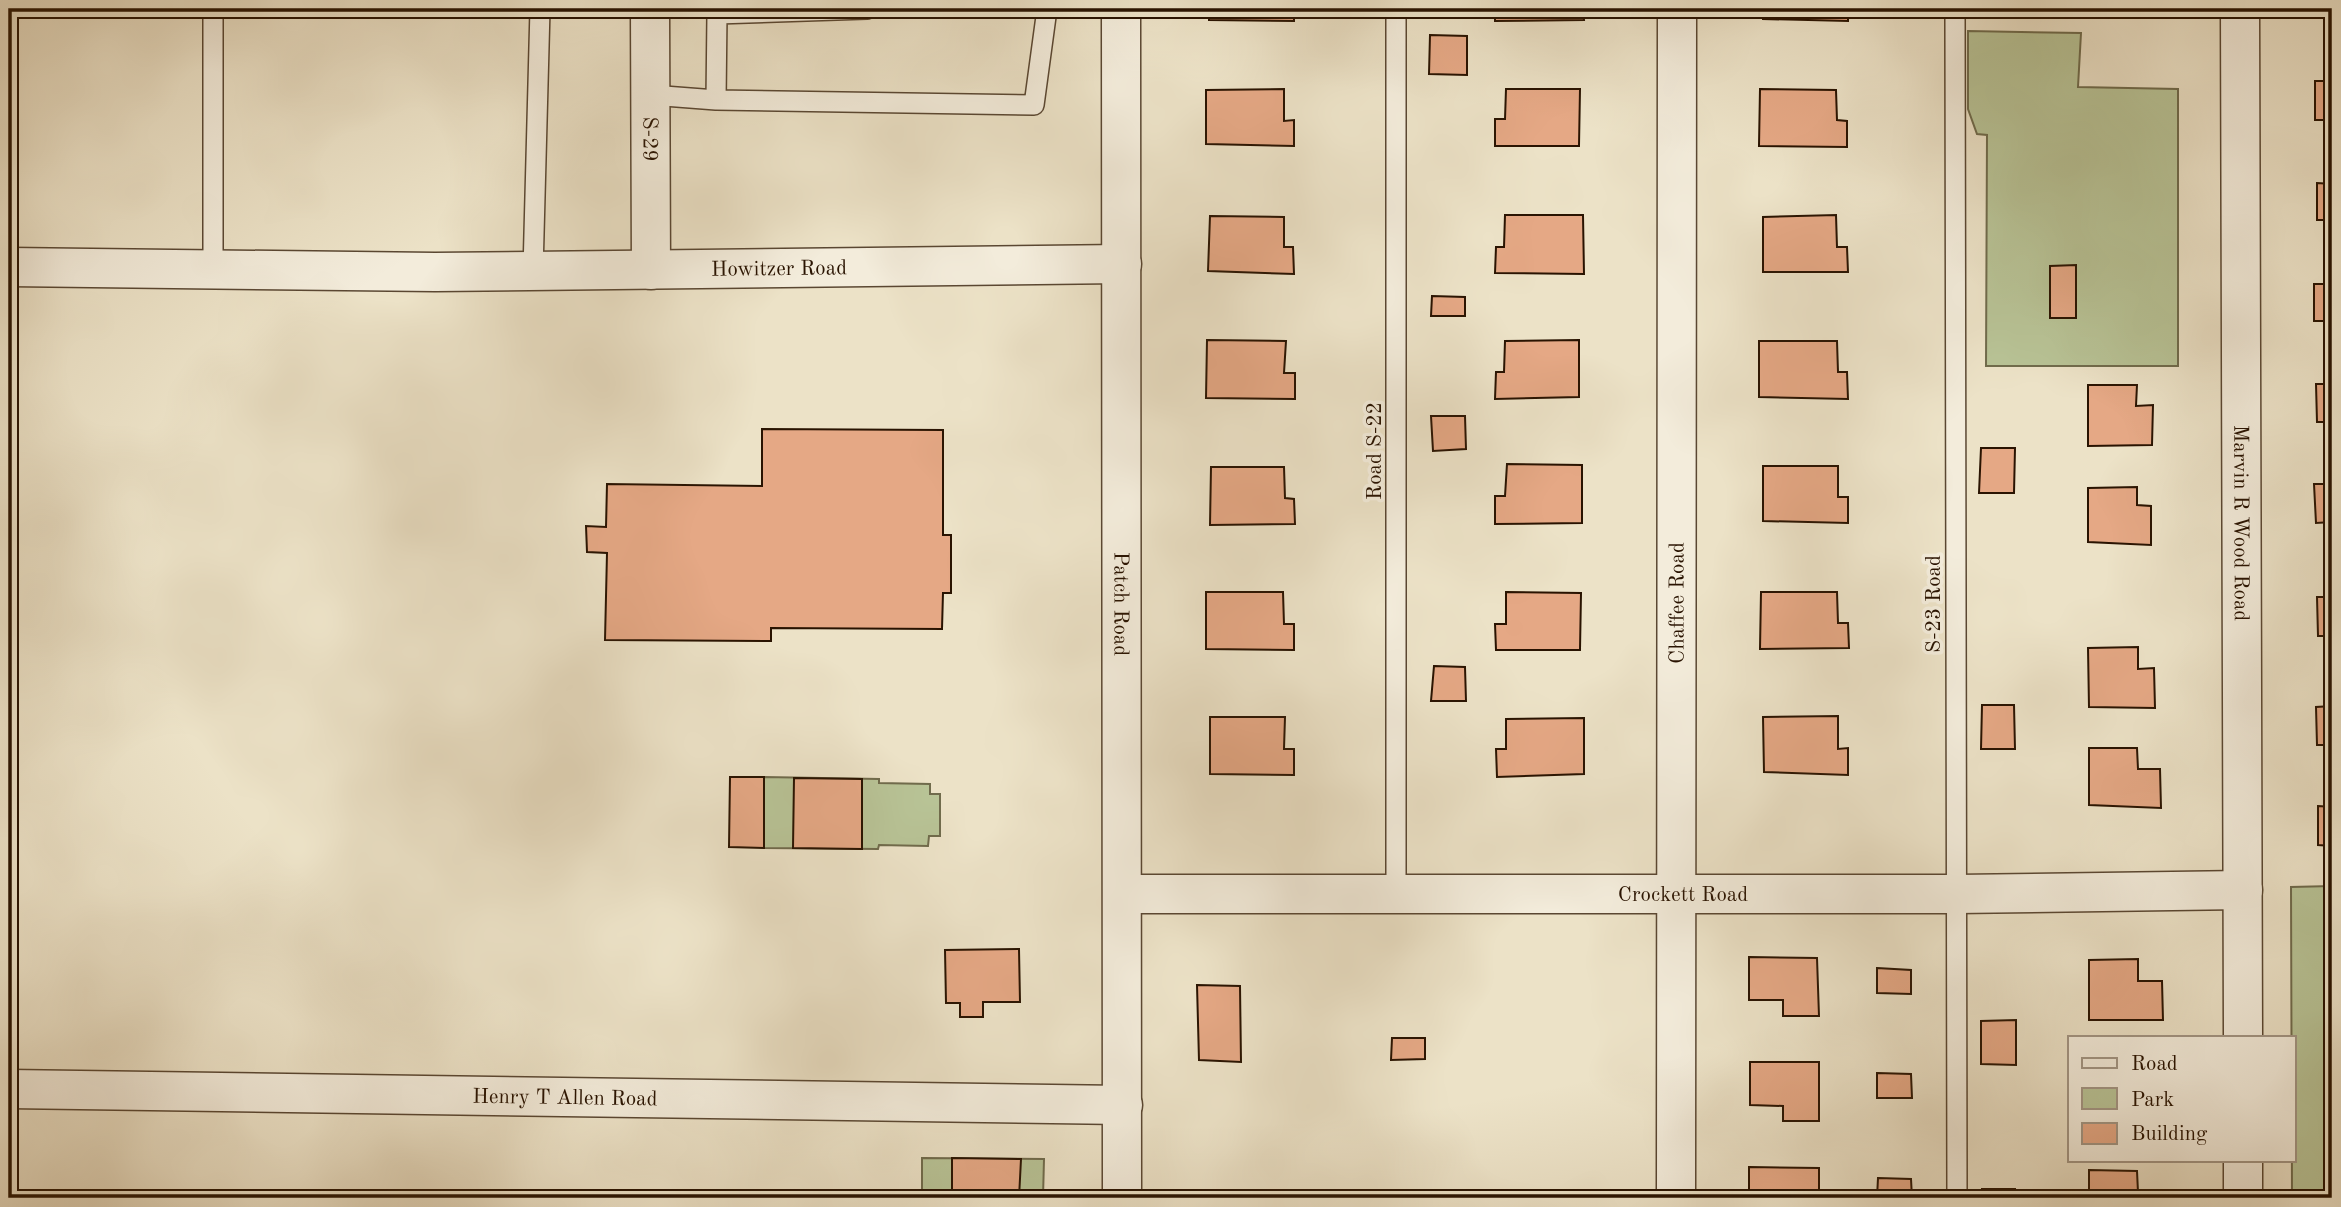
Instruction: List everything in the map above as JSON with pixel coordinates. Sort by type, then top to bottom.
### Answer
[{"type":"street","name":"S-29","points":[[650,9],[651,270]]},
{"type":"street","name":"Patch Road","points":[[1121,9],[1122,1198]]},
{"type":"street","name":"Chaffee Road","points":[[1676,1198],[1677,9]]},
{"type":"street","name":"Marvin R Wood Road","points":[[2240,9],[2243,1036]]},
{"type":"street","name":"Howitzer Road","points":[[9,267],[435,272],[1122,264]]},
{"type":"street","name":"Crockett Road","points":[[1123,894],[1957,894],[2243,890]]},
{"type":"street","name":"Henry T Allen Road","points":[[9,1089],[1123,1105]]},
{"type":"street","points":[[2243,1162],[2243,1198]]},
{"type":"lane","points":[[213,9],[213,269]]},
{"type":"lane","points":[[533,271],[540,9]]},
{"type":"lane","points":[[716,100],[717,14],[867,9]]},
{"type":"lane","points":[[650,95],[716,100],[1034,106],[1047,9]]},
{"type":"lane","name":"Road S-22","points":[[1396,9],[1396,892]]},
{"type":"lane","name":"S-23 Road","points":[[1955,9],[1958,1198]]},
{"type":"green space","points":[[1968,31],[2081,33],[2078,87],[2178,89],[2178,366],[1986,366],[1987,135],[1977,134],[1968,109]]},
{"type":"green space","points":[[764,777],[879,779],[879,783],[930,784],[930,794],[940,794],[940,836],[929,836],[928,846],[879,845],[878,849],[764,848]]},
{"type":"green space","points":[[2332,886],[2332,1198],[2292,1198],[2292,1162],[2296,1162],[2296,1036],[2291,1036],[2291,887]]},
{"type":"green space","points":[[922,1158],[1044,1159],[1043,1198],[922,1198]]},
{"type":"building","points":[[1209,9],[1294,9],[1294,21],[1209,20]]},
{"type":"building","points":[[1495,9],[1583,9],[1584,20],[1495,21]]},
{"type":"building","points":[[1763,9],[1848,9],[1848,21],[1763,19]]},
{"type":"building","points":[[2088,9],[2151,9],[2151,16],[2088,14]]},
{"type":"building","points":[[2317,9],[2332,9],[2332,38],[2331,18],[2317,18]]},
{"type":"building","points":[[1430,35],[1467,36],[1467,75],[1429,74]]},
{"type":"building","points":[[2315,81],[2332,81],[2332,120],[2315,120]]},
{"type":"building","points":[[1284,89],[1284,121],[1294,120],[1294,146],[1206,144],[1206,90]]},
{"type":"building","points":[[1506,89],[1580,89],[1579,146],[1495,146],[1495,119],[1505,119]]},
{"type":"building","points":[[1760,89],[1836,90],[1837,120],[1847,121],[1847,147],[1759,146]]},
{"type":"building","points":[[2317,183],[2332,184],[2332,238],[2331,220],[2317,220]]},
{"type":"building","points":[[1505,215],[1583,215],[1584,274],[1495,273],[1496,247],[1504,247]]},
{"type":"building","points":[[1836,215],[1837,247],[1847,247],[1848,272],[1763,272],[1763,217]]},
{"type":"building","points":[[1210,216],[1284,217],[1284,247],[1293,247],[1294,274],[1208,271]]},
{"type":"building","points":[[2076,265],[2076,318],[2050,318],[2050,266]]},
{"type":"building","points":[[2314,284],[2332,284],[2332,321],[2314,321]]},
{"type":"building","points":[[1432,296],[1465,297],[1465,316],[1431,316]]},
{"type":"building","points":[[1207,340],[1286,341],[1284,373],[1295,373],[1295,399],[1206,398]]},
{"type":"building","points":[[1579,340],[1579,397],[1495,399],[1496,372],[1504,372],[1505,341]]},
{"type":"building","points":[[1759,341],[1837,341],[1838,372],[1847,372],[1848,399],[1759,397]]},
{"type":"building","points":[[2316,384],[2332,384],[2332,441],[2331,422],[2317,422]]},
{"type":"building","points":[[2088,385],[2137,385],[2136,406],[2153,405],[2152,445],[2088,446]]},
{"type":"building","points":[[1431,416],[1465,416],[1466,449],[1433,451]]},
{"type":"building","points":[[762,429],[943,430],[943,535],[951,535],[951,593],[943,593],[942,629],[771,628],[771,641],[605,640],[607,553],[587,552],[586,526],[606,527],[607,484],[762,486]]},
{"type":"building","points":[[1981,448],[2015,448],[2014,493],[1979,493]]},
{"type":"building","points":[[1507,464],[1582,465],[1582,523],[1495,524],[1495,496],[1505,496]]},
{"type":"building","points":[[1763,466],[1838,466],[1838,497],[1848,497],[1848,523],[1763,521]]},
{"type":"building","points":[[1211,467],[1284,467],[1285,498],[1294,499],[1295,524],[1210,525]]},
{"type":"building","points":[[2314,484],[2332,484],[2332,522],[2316,523]]},
{"type":"building","points":[[2137,487],[2137,505],[2151,506],[2151,545],[2088,542],[2088,488]]},
{"type":"building","points":[[1206,592],[1283,592],[1284,624],[1294,624],[1294,650],[1206,649]]},
{"type":"building","points":[[1506,592],[1581,593],[1580,650],[1496,650],[1495,624],[1506,624]]},
{"type":"building","points":[[1761,592],[1837,592],[1838,623],[1848,623],[1849,648],[1760,649]]},
{"type":"building","points":[[2317,597],[2332,597],[2332,636],[2318,636]]},
{"type":"building","points":[[2138,647],[2138,669],[2154,668],[2155,708],[2089,707],[2088,648]]},
{"type":"building","points":[[1434,666],[1465,667],[1466,701],[1431,701]]},
{"type":"building","points":[[1982,705],[2014,705],[2015,749],[1981,749]]},
{"type":"building","points":[[2332,706],[2332,745],[2317,745],[2316,707]]},
{"type":"building","points":[[1838,716],[1838,749],[1848,748],[1848,775],[1764,772],[1763,717]]},
{"type":"building","points":[[1210,717],[1285,717],[1284,749],[1294,749],[1294,775],[1210,774]]},
{"type":"building","points":[[1584,718],[1584,774],[1497,777],[1496,749],[1506,749],[1506,719]]},
{"type":"building","points":[[2089,748],[2137,748],[2138,769],[2160,769],[2161,808],[2089,805]]},
{"type":"building","points":[[730,777],[764,777],[764,848],[729,847]]},
{"type":"building","points":[[794,778],[862,779],[862,849],[793,848]]},
{"type":"building","points":[[2318,806],[2332,807],[2332,846],[2318,845]]},
{"type":"building","points":[[1019,949],[1020,1002],[983,1002],[983,1017],[960,1017],[960,1003],[946,1003],[945,950]]},
{"type":"building","points":[[1749,957],[1817,958],[1819,1016],[1783,1016],[1783,1000],[1749,1000]]},
{"type":"building","points":[[2138,959],[2138,981],[2162,981],[2163,1020],[2089,1020],[2089,960]]},
{"type":"building","points":[[1877,968],[1911,970],[1911,994],[1877,993]]},
{"type":"building","points":[[1197,985],[1240,986],[1241,1062],[1199,1060]]},
{"type":"building","points":[[2016,1020],[2016,1065],[1981,1064],[1981,1021]]},
{"type":"building","points":[[1392,1038],[1425,1038],[1425,1059],[1391,1060]]},
{"type":"building","points":[[1750,1062],[1819,1062],[1819,1121],[1783,1121],[1783,1106],[1750,1105]]},
{"type":"building","points":[[1877,1073],[1911,1074],[1912,1098],[1877,1098]]},
{"type":"building","points":[[952,1158],[1021,1159],[1019,1198],[952,1198]]},
{"type":"building","points":[[2325,1161],[2332,1161],[2332,1198],[2324,1198]]},
{"type":"building","points":[[1749,1167],[1819,1168],[1819,1198],[1749,1198]]},
{"type":"building","points":[[2089,1170],[2137,1171],[2138,1192],[2163,1193],[2163,1198],[2089,1198]]},
{"type":"building","points":[[1878,1178],[1911,1179],[1912,1198],[1877,1198]]},
{"type":"building","points":[[1982,1189],[2015,1189],[2015,1198],[1982,1198]]}]
